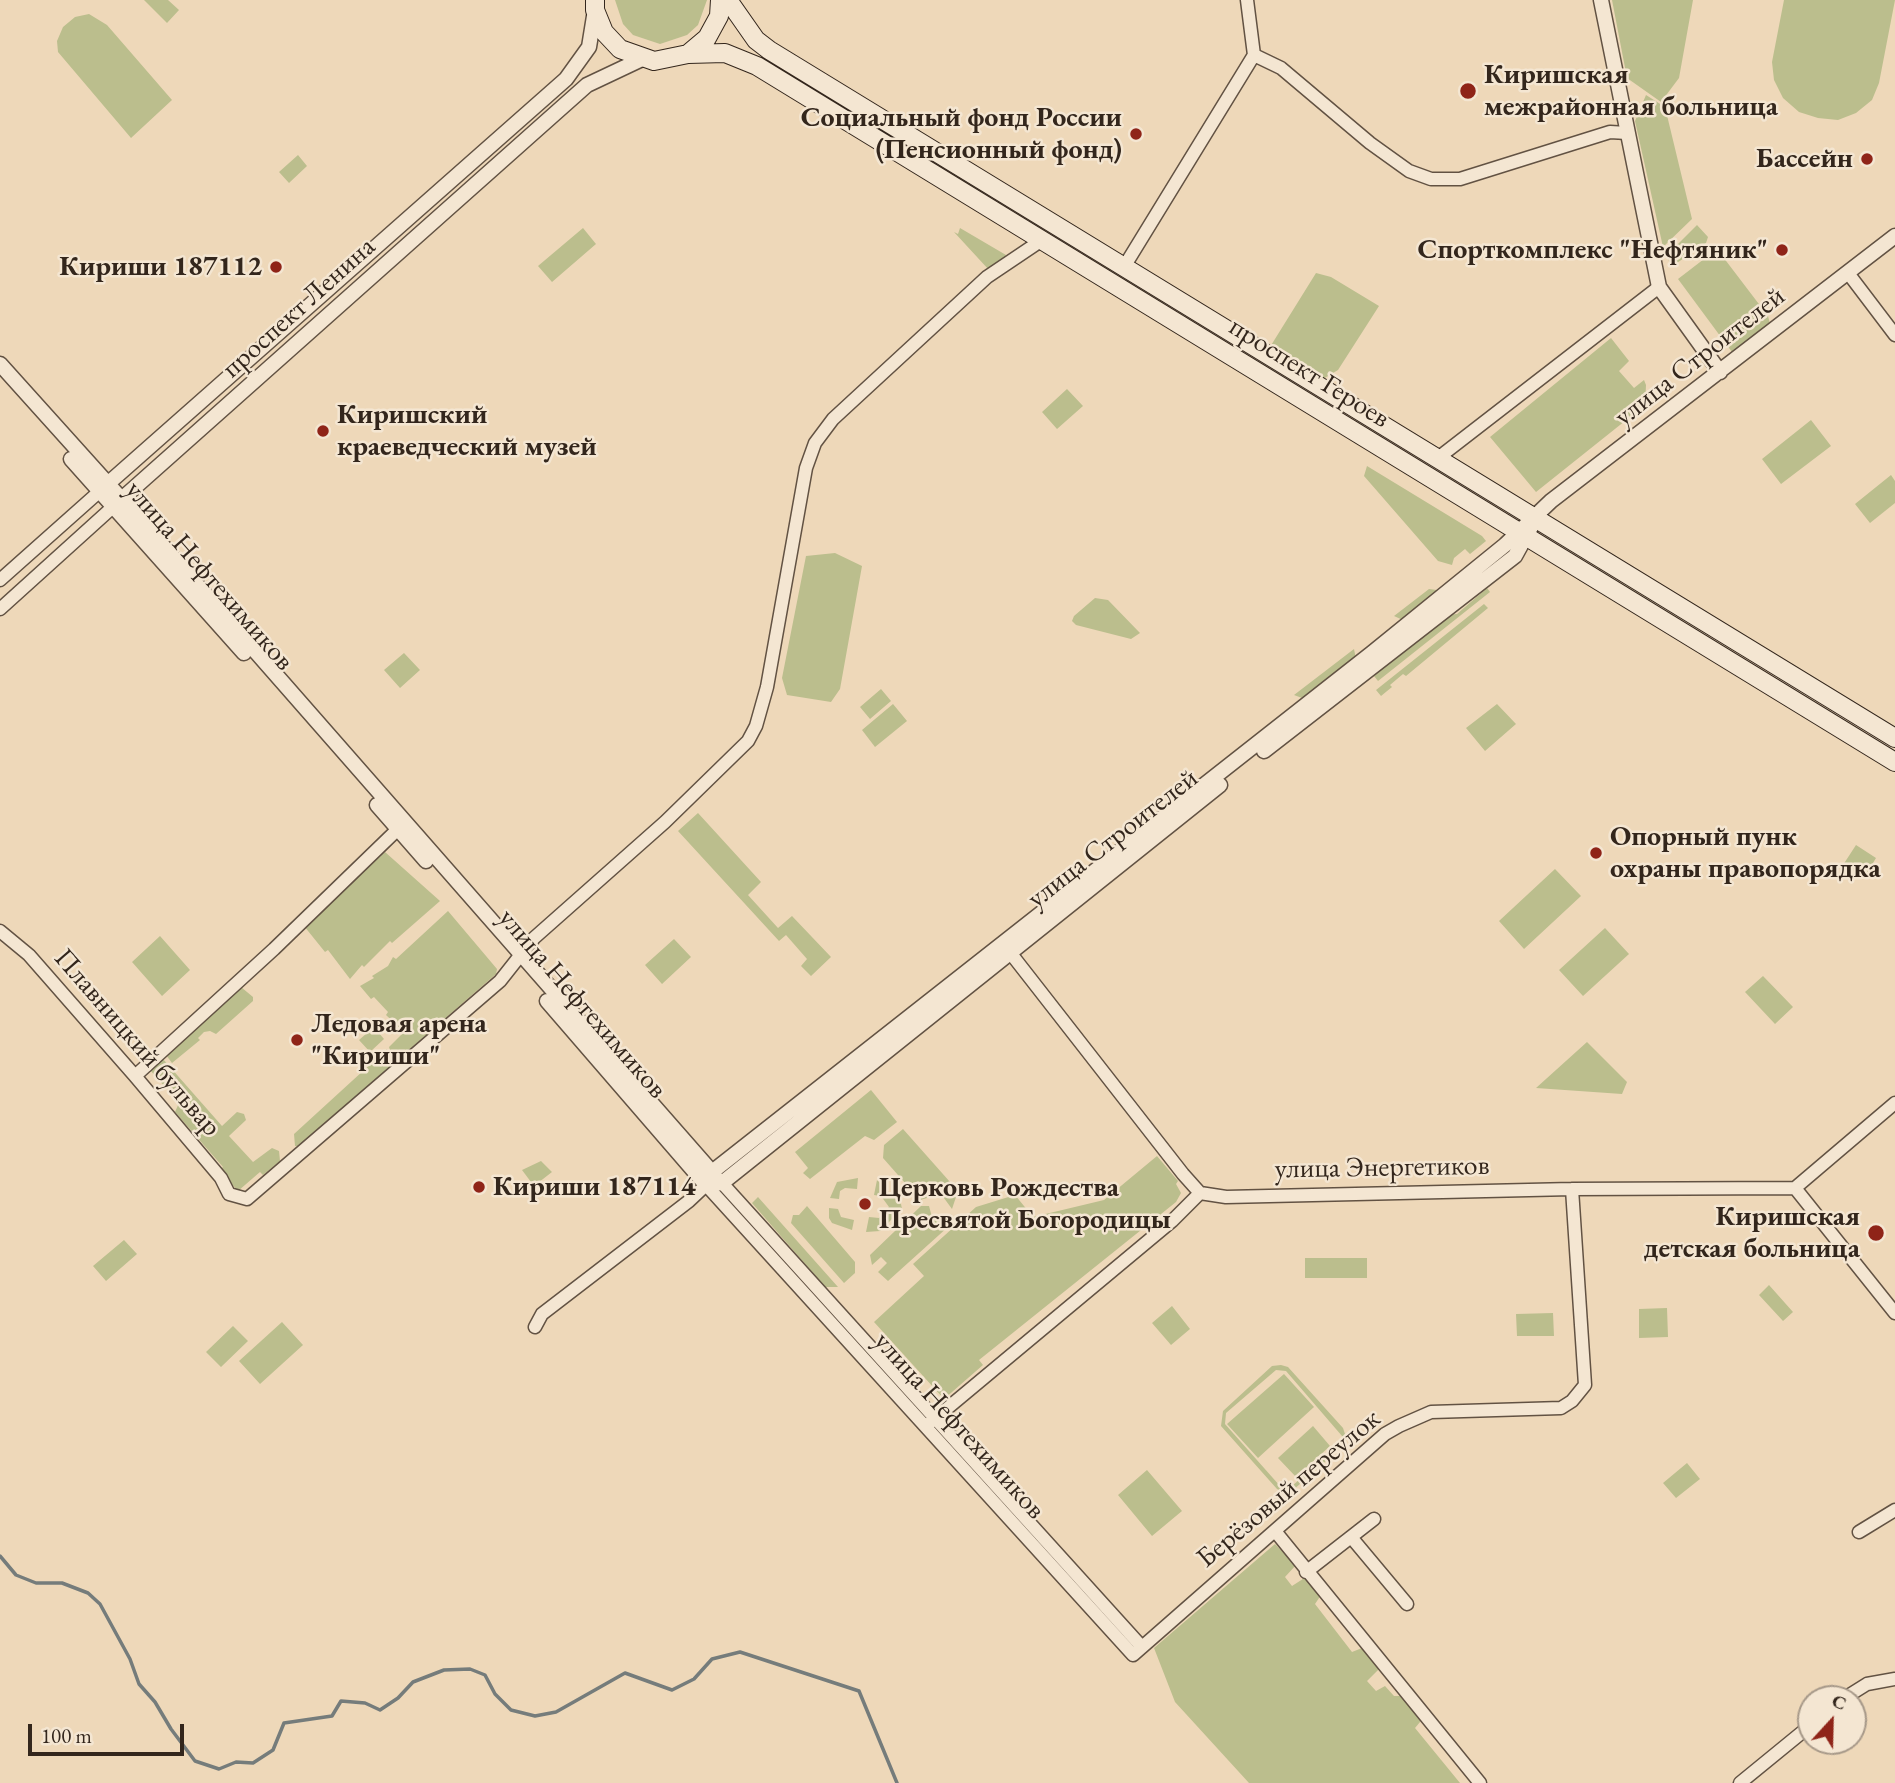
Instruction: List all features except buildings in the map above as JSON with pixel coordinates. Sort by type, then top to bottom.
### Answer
[{"type":"main road","points":[[688,54],[707,38],[719,16],[720,0]]},
{"type":"main road","name":"проспект Героев","points":[[728,0],[762,45],[1895,738]]},
{"type":"main road","points":[[595,5],[604,32],[620,49],[642,59]]},
{"type":"main road","name":"проспект Героев","points":[[642,59],[671,60],[688,54],[725,53],[757,66],[1895,762]]},
{"type":"street","points":[[1124,267],[1254,55],[1247,0]]},
{"type":"street","points":[[1601,0],[1659,287],[1720,372]]},
{"type":"street","name":"проспект Ленина","points":[[0,580],[566,79],[589,47],[595,5]]},
{"type":"street","points":[[1254,55],[1281,68],[1370,143],[1409,171],[1431,179],[1460,179],[1610,132],[1627,133]]},
{"type":"street","name":"проспект Ленина","points":[[0,609],[587,85],[642,59]]},
{"type":"street","name":"улица Строителей","points":[[535,1327],[542,1314],[1007,947],[1522,534],[1551,501],[1895,236]]},
{"type":"street","points":[[0,365],[517,959],[534,938],[665,821],[748,741],[756,726],[767,687],[806,468],[815,443],[840,412],[987,277],[1042,240]]},
{"type":"street","points":[[1848,272],[1895,335]]},
{"type":"street","points":[[1438,458],[1659,287]]},
{"type":"street","name":"улица Нефтехимиков","points":[[0,379],[104,487]]},
{"type":"street","name":"улица Нефтехимиков","points":[[118,503],[398,829],[1138,1651]]},
{"type":"street","points":[[135,1076],[274,949],[398,829]]},
{"type":"street","name":"Плавницкий бульвар","points":[[0,931],[29,955],[135,1076],[221,1178],[229,1194],[247,1199],[500,981],[517,959]]},
{"type":"street","points":[[930,1422],[1172,1221],[1200,1193],[1007,947]]},
{"type":"street","points":[[1895,1103],[1795,1188],[1895,1313]]},
{"type":"street","name":"улица Энергетиков","points":[[1200,1193],[1226,1197],[1572,1189],[1795,1188]]},
{"type":"street","name":"Берёзовый переулок","points":[[1138,1651],[1385,1434],[1431,1412],[1561,1408],[1572,1401],[1585,1385],[1572,1189]]},
{"type":"street","points":[[1859,1532],[1895,1510]]},
{"type":"street","points":[[1306,1572],[1374,1519]]},
{"type":"street","points":[[1275,1531],[1480,1783]]},
{"type":"street","points":[[1351,1537],[1407,1604]]},
{"type":"street","points":[[1865,1685],[1895,1679]]},
{"type":"street","points":[[1740,1783],[1797,1736]]},
{"type":"green space","points":[[144,0],[168,0],[179,10],[167,23]]},
{"type":"green space","points":[[615,0],[707,0],[698,25],[687,35],[660,44],[633,35],[623,24]]},
{"type":"green space","points":[[1612,0],[1693,0],[1679,78],[1661,102],[1627,78]]},
{"type":"green space","points":[[1784,0],[1895,0],[1879,83],[1872,100],[1856,113],[1838,120],[1818,118],[1799,112],[1783,98],[1774,80],[1772,62]]},
{"type":"green space","points":[[89,14],[107,25],[172,100],[131,138],[58,52],[57,41],[63,27],[75,17]]},
{"type":"green space","points":[[1646,95],[1665,107],[1692,219],[1663,247],[1635,121]]},
{"type":"green space","points":[[298,155],[307,166],[289,183],[279,172]]},
{"type":"green space","points":[[1697,225],[1708,237],[1706,243],[1671,267],[1667,255]]},
{"type":"green space","points":[[583,228],[596,244],[552,282],[538,266]]},
{"type":"green space","points":[[960,228],[1006,255],[989,270],[954,232],[958,234]]},
{"type":"green space","points":[[1717,249],[1768,316],[1770,324],[1732,352],[1678,279]]},
{"type":"green space","points":[[1316,273],[1331,277],[1379,306],[1338,370],[1323,379],[1270,347]]},
{"type":"green space","points":[[1611,338],[1629,361],[1619,371],[1634,388],[1644,380],[1645,405],[1536,492],[1490,437]]},
{"type":"green space","points":[[1067,389],[1083,406],[1057,429],[1042,412]]},
{"type":"green space","points":[[1811,420],[1831,446],[1781,484],[1762,459]]},
{"type":"green space","points":[[1367,466],[1486,541],[1470,554],[1465,549],[1454,558],[1452,565],[1438,561],[1364,476]]},
{"type":"green space","points":[[1891,475],[1895,481],[1895,503],[1870,523],[1855,504]]},
{"type":"green space","points":[[835,553],[862,566],[840,689],[831,702],[787,695],[782,678],[806,556]]},
{"type":"green space","points":[[1487,588],[1490,592],[1378,681],[1374,676],[1445,615],[1457,614]]},
{"type":"green space","points":[[1429,589],[1437,590],[1405,621],[1394,616]]},
{"type":"green space","points":[[1095,598],[1108,600],[1140,633],[1131,639],[1076,625],[1072,621],[1074,616]]},
{"type":"green space","points":[[1484,604],[1488,608],[1406,676],[1403,674],[1381,696],[1376,690]]},
{"type":"green space","points":[[1354,649],[1356,659],[1302,698],[1294,695]]},
{"type":"green space","points":[[404,653],[420,670],[400,688],[384,670]]},
{"type":"green space","points":[[881,689],[891,701],[870,719],[860,707]]},
{"type":"green space","points":[[893,704],[907,721],[875,747],[862,730]]},
{"type":"green space","points":[[1497,704],[1516,724],[1485,751],[1466,728]]},
{"type":"green space","points":[[698,813],[761,882],[748,895],[778,928],[792,916],[831,957],[811,976],[801,966],[807,959],[786,935],[779,941],[678,831]]},
{"type":"green space","points":[[1856,845],[1876,858],[1864,878],[1843,865]]},
{"type":"green space","points":[[385,852],[440,901],[392,943],[390,941],[364,967],[362,965],[350,979],[328,950],[325,952],[304,926]]},
{"type":"green space","points":[[1555,869],[1581,896],[1524,949],[1499,921]]},
{"type":"green space","points":[[448,911],[497,969],[496,974],[394,1063],[389,1047],[404,1032],[386,1015],[388,1012],[374,997],[371,999],[360,986],[374,978],[372,976],[388,966],[393,957],[396,959]]},
{"type":"green space","points":[[1605,928],[1629,954],[1583,996],[1559,970]]},
{"type":"green space","points":[[160,936],[190,970],[162,996],[132,962]]},
{"type":"green space","points":[[674,939],[691,957],[662,984],[645,965]]},
{"type":"green space","points":[[1763,976],[1793,1007],[1775,1024],[1745,992]]},
{"type":"green space","points":[[241,987],[253,997],[253,1001],[216,1034],[204,1032],[198,1038],[200,1040],[172,1063],[166,1055]]},
{"type":"green space","points":[[374,1027],[384,1039],[370,1052],[359,1040]]},
{"type":"green space","points":[[1587,1042],[1627,1082],[1622,1094],[1536,1088]]},
{"type":"green space","points":[[387,1049],[392,1065],[300,1146],[295,1146],[294,1134]]},
{"type":"green space","points":[[163,1059],[222,1126],[237,1112],[244,1114],[246,1120],[229,1136],[253,1162],[272,1148],[279,1151],[280,1161],[263,1175],[260,1172],[238,1191],[219,1170],[223,1167],[175,1112],[179,1103],[150,1070]]},
{"type":"green space","points":[[871,1090],[897,1122],[874,1140],[865,1136],[810,1179],[803,1173],[808,1168],[795,1152]]},
{"type":"green space","points":[[903,1129],[958,1191],[952,1209],[941,1194],[920,1200],[883,1158],[884,1145]]},
{"type":"green space","points":[[1157,1156],[1178,1181],[1176,1184],[1181,1193],[1176,1202],[979,1360],[983,1365],[944,1399],[874,1322],[924,1276],[913,1264],[976,1207],[1015,1195],[1033,1217],[1104,1200]]},
{"type":"green space","points":[[541,1161],[552,1172],[534,1186],[522,1170]]},
{"type":"green space","points":[[858,1178],[857,1189],[845,1188],[840,1191],[839,1199],[830,1198],[837,1182]]},
{"type":"green space","points":[[877,1180],[901,1204],[902,1209],[880,1231],[866,1232],[869,1217],[879,1218],[889,1207],[881,1196],[874,1195]]},
{"type":"green space","points":[[758,1197],[838,1287],[825,1287],[752,1203]]},
{"type":"green space","points":[[807,1206],[855,1262],[855,1273],[844,1283],[791,1223],[793,1215],[799,1215]]},
{"type":"green space","points":[[921,1206],[929,1206],[932,1217],[948,1219],[952,1214],[949,1226],[888,1281],[878,1272],[887,1263],[881,1257],[872,1265],[870,1255]]},
{"type":"green space","points":[[829,1208],[838,1209],[841,1217],[854,1220],[852,1230],[832,1223]]},
{"type":"green space","points":[[124,1240],[137,1254],[106,1281],[93,1266]]},
{"type":"green space","points":[[1305,1258],[1367,1258],[1367,1278],[1305,1278]]},
{"type":"green space","points":[[1769,1285],[1793,1312],[1783,1321],[1759,1295]]},
{"type":"green space","points":[[1172,1306],[1190,1329],[1171,1345],[1152,1323]]},
{"type":"green space","points":[[1667,1308],[1668,1337],[1639,1338],[1639,1309]]},
{"type":"green space","points":[[1553,1313],[1554,1336],[1517,1336],[1516,1314]]},
{"type":"green space","points":[[282,1322],[303,1345],[260,1384],[239,1361]]},
{"type":"green space","points":[[233,1326],[248,1341],[221,1367],[206,1352]]},
{"type":"green space","points":[[1272,1366],[1288,1367],[1343,1428],[1346,1437],[1344,1445],[1292,1491],[1285,1493],[1277,1489],[1221,1426],[1223,1411]],"holes":[[[1276,1370],[1286,1371],[1342,1436],[1340,1443],[1291,1487],[1286,1488],[1280,1486],[1225,1424],[1226,1413]]]},
{"type":"green space","points":[[1284,1374],[1314,1407],[1258,1458],[1227,1424]]},
{"type":"green space","points":[[1313,1426],[1330,1446],[1296,1477],[1278,1458]]},
{"type":"green space","points":[[1687,1463],[1700,1479],[1676,1498],[1663,1483]]},
{"type":"green space","points":[[1147,1470],[1182,1511],[1152,1536],[1118,1495]]},
{"type":"green space","points":[[1275,1544],[1296,1565],[1285,1577],[1292,1586],[1306,1577],[1321,1595],[1315,1604],[1352,1652],[1362,1648],[1379,1669],[1367,1681],[1376,1691],[1385,1686],[1394,1696],[1404,1696],[1420,1715],[1420,1722],[1415,1728],[1460,1783],[1249,1783],[1175,1702],[1154,1648]]},
{"type":"waterway","points":[[0,1556],[16,1575],[36,1583],[62,1583],[88,1593],[100,1604],[130,1659],[139,1684],[155,1702],[171,1729],[195,1761],[219,1769],[236,1762],[253,1763],[273,1750],[284,1723],[332,1716],[341,1701],[365,1703],[380,1710],[398,1698],[413,1682],[444,1670],[470,1669],[485,1675],[495,1694],[511,1710],[535,1716],[556,1712],[625,1673],[672,1690],[694,1679],[712,1659],[740,1652],[859,1691],[897,1783]]},
{"type":"place","name":"Киришская межрайонная больница","points":[[1468,91]]},
{"type":"place","name":"Социальный фонд России (Пенсионный фонд)","points":[[1136,134]]},
{"type":"place","name":"Бассейн","points":[[1867,159]]},
{"type":"place","name":"Спорткомплекс \"Нефтяник\"","points":[[1782,250]]},
{"type":"place","name":"Кириши 187112","points":[[276,267]]},
{"type":"place","name":"Киришский краеведческий музей","points":[[323,431]]},
{"type":"place","name":"Опорный пунк охраны правопорядка","points":[[1596,853]]},
{"type":"place","name":"Ледовая арена \"Кириши\"","points":[[297,1040]]},
{"type":"place","name":"Кириши 187114","points":[[479,1187]]},
{"type":"place","name":"Церковь Рождества Пресвятой Богородицы","points":[[865,1204]]},
{"type":"place","name":"Киришская детская больница","points":[[1876,1233]]}]
